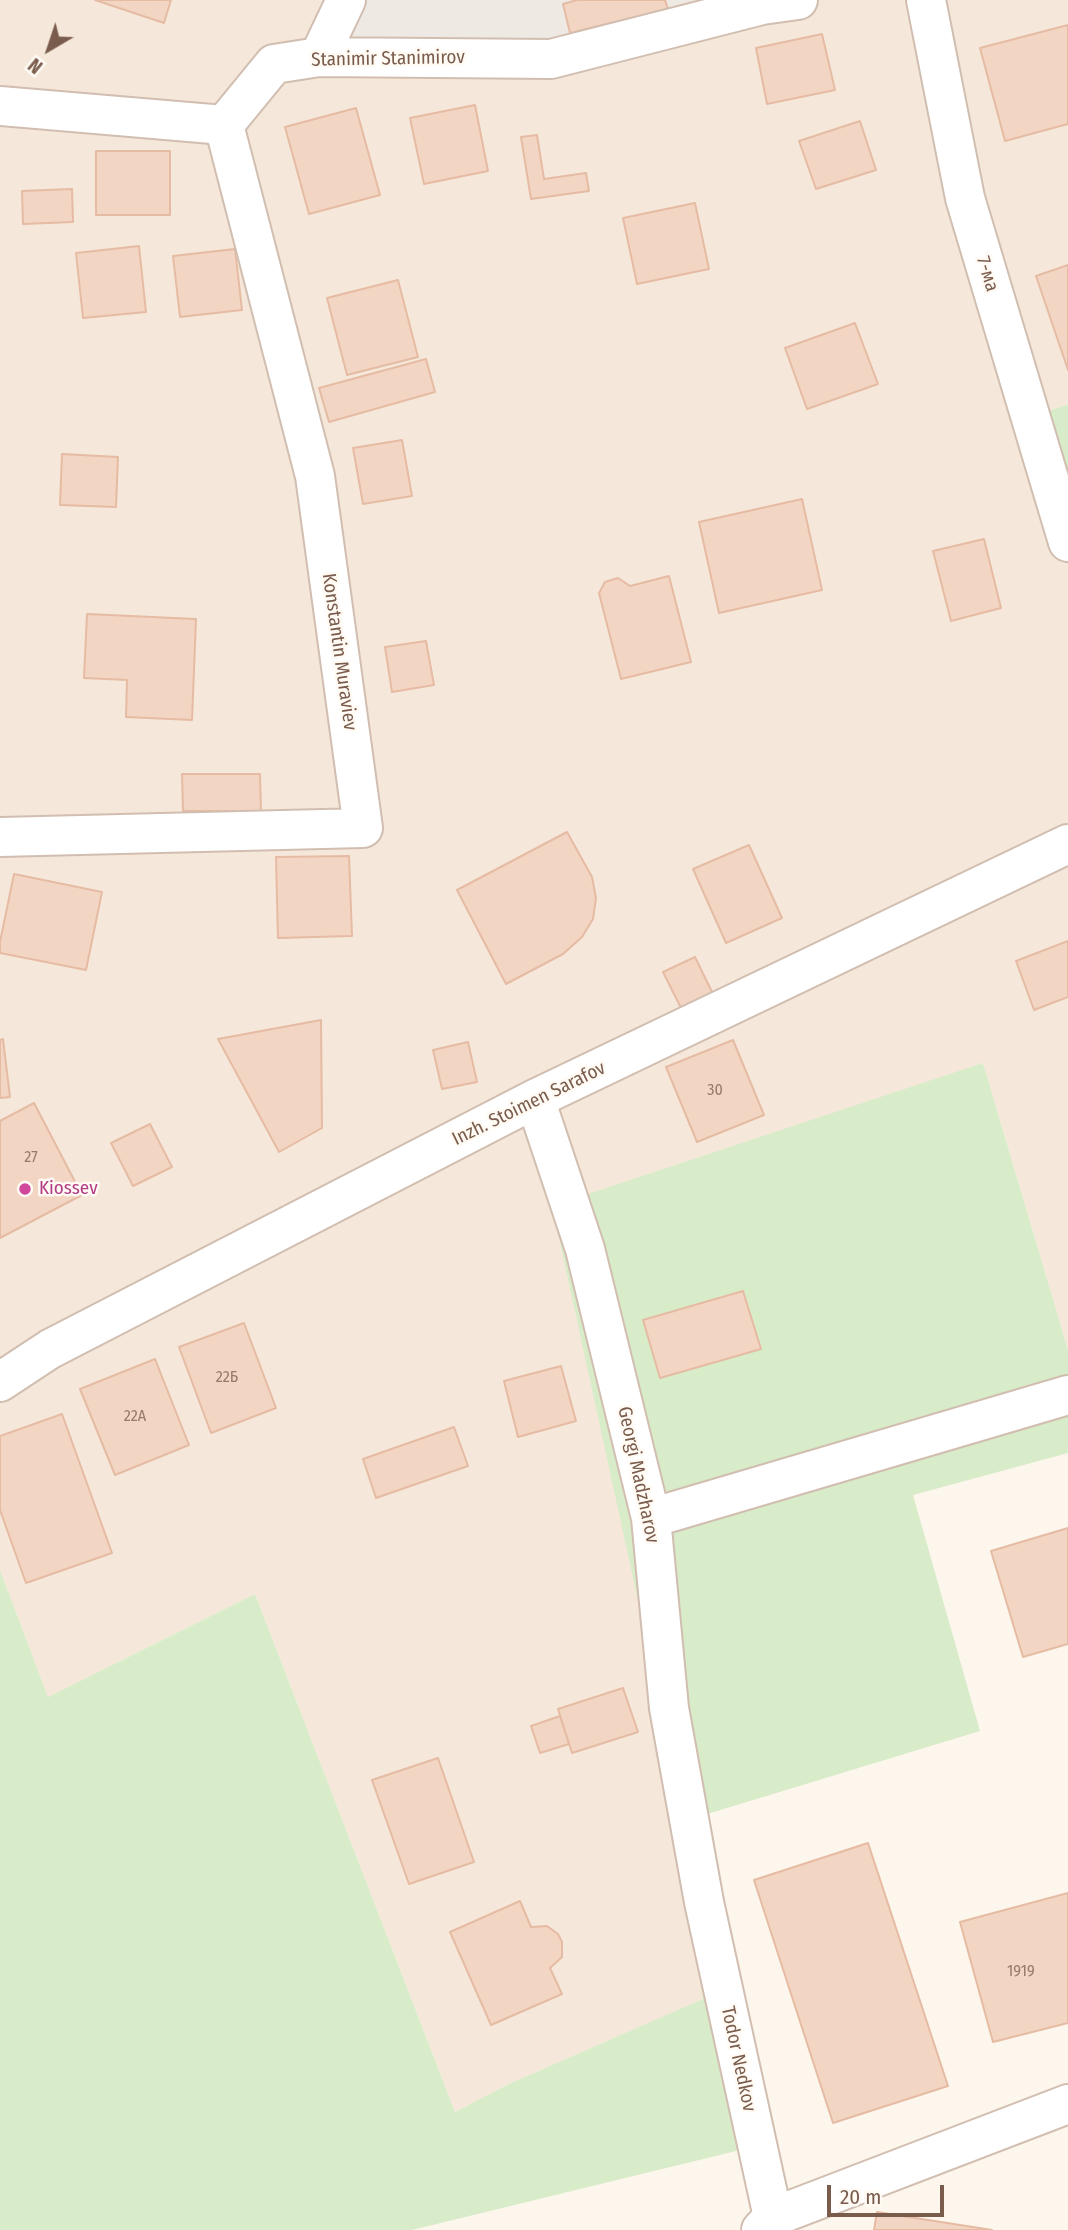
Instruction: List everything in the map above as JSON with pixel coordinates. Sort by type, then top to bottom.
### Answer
[{"type":"street","points":[[319,57],[346,0]]},
{"type":"street","name":"Stanimir Stanimirov","points":[[224,125],[274,64],[319,57],[551,59],[762,5],[798,0]]},
{"type":"street","name":"7-ма","points":[[926,0],[965,198],[1068,542]]},
{"type":"street","points":[[0,106],[224,125]]},
{"type":"street","name":"Konstantin Muraviev","points":[[0,836],[363,828],[315,476],[224,125]]},
{"type":"street","name":"Inzh. Stoimen Sarafov","points":[[0,1382],[50,1349],[535,1099],[1068,844]]},
{"type":"street","name":"Georgi Madzharov","points":[[535,1099],[585,1249],[650,1518],[669,1708],[704,1902]]},
{"type":"street","points":[[650,1518],[1068,1395]]},
{"type":"street","name":"Todor Nedkov","points":[[704,1902],[767,2223],[1068,2104]]},
{"type":"shaded area","points":[[0,0],[1068,0],[1068,404],[1030,418],[1068,542],[1068,1350],[983,1063],[654,1674],[704,1999],[511,2083],[455,2112],[255,1594],[48,1697],[0,1570]]},
{"type":"shaded area","points":[[346,0],[798,0],[551,59],[319,57]]},
{"type":"green space","points":[[1068,404],[1068,542],[1030,418]]},
{"type":"green space","points":[[983,1063],[1068,1350],[1068,1453],[913,1495],[980,1731],[704,1815],[777,2141],[412,2230],[0,2230],[0,1570],[48,1697],[255,1594],[455,2112],[511,2083],[703,1999],[654,1674],[552,1206]]},
{"type":"building","points":[[95,0],[171,0],[164,23]]},
{"type":"building","points":[[577,0],[665,0],[668,9],[570,33],[563,4]]},
{"type":"building","points":[[1068,25],[1068,124],[1005,141],[980,48]]},
{"type":"building","points":[[822,34],[835,90],[767,104],[756,48]]},
{"type":"building","points":[[475,105],[488,171],[424,184],[410,118]]},
{"type":"building","points":[[356,108],[380,195],[309,214],[285,127]]},
{"type":"building","points":[[860,121],[876,170],[816,189],[799,141]]},
{"type":"building","points":[[537,135],[544,179],[586,173],[589,191],[531,199],[521,137]]},
{"type":"building","points":[[96,151],[170,151],[170,215],[96,215]]},
{"type":"building","points":[[72,189],[73,222],[23,224],[22,191]]},
{"type":"building","points":[[695,203],[709,269],[637,284],[623,218]]},
{"type":"building","points":[[139,246],[146,312],[83,318],[76,253]]},
{"type":"building","points":[[235,249],[242,310],[180,317],[173,256]]},
{"type":"building","points":[[1068,265],[1068,370],[1036,276]]},
{"type":"building","points":[[398,280],[418,357],[347,375],[327,298]]},
{"type":"building","points":[[855,323],[878,384],[807,409],[785,348]]},
{"type":"building","points":[[426,359],[435,392],[329,422],[319,388]]},
{"type":"building","points":[[402,440],[412,496],[363,504],[353,448]]},
{"type":"building","points":[[62,454],[118,457],[116,507],[60,505]]},
{"type":"building","points":[[802,499],[822,590],[719,613],[699,522]]},
{"type":"building","points":[[984,539],[1001,608],[951,621],[933,551]]},
{"type":"building","points":[[669,576],[691,662],[621,679],[599,593],[605,582],[618,578],[630,586]]},
{"type":"building","points":[[87,614],[196,619],[192,720],[126,717],[127,680],[84,678]]},
{"type":"building","points":[[426,641],[434,685],[392,692],[385,647]]},
{"type":"building","points":[[182,774],[260,774],[261,811],[183,811]]},
{"type":"building","points":[[567,832],[592,877],[596,898],[593,919],[582,937],[563,954],[506,984],[457,890]]},
{"type":"building","points":[[749,845],[782,918],[726,943],[693,869]]},
{"type":"building","points":[[349,856],[352,936],[278,938],[276,857]]},
{"type":"building","points":[[14,874],[102,892],[86,970],[0,953]]},
{"type":"building","points":[[1068,941],[1068,997],[1034,1010],[1016,961]]},
{"type":"building","points":[[695,957],[713,994],[682,1010],[663,972]]},
{"type":"building","points":[[321,1020],[322,1128],[279,1152],[218,1039]]},
{"type":"building","points":[[3,1039],[10,1097],[0,1098],[0,1040]]},
{"type":"building","points":[[733,1040],[764,1115],[697,1142],[666,1067]]},
{"type":"building","points":[[468,1042],[477,1082],[442,1089],[433,1050]]},
{"type":"building","points":[[34,1103],[82,1195],[0,1238],[0,1121]]},
{"type":"building","points":[[150,1124],[172,1167],[133,1186],[111,1143]]},
{"type":"building","points":[[743,1291],[761,1349],[660,1378],[643,1320]]},
{"type":"building","points":[[244,1323],[276,1408],[211,1433],[179,1347]]},
{"type":"building","points":[[155,1359],[189,1445],[115,1475],[80,1389]]},
{"type":"building","points":[[561,1366],[576,1421],[518,1437],[504,1381]]},
{"type":"building","points":[[62,1414],[112,1553],[26,1583],[0,1510],[0,1436]]},
{"type":"building","points":[[454,1427],[468,1466],[376,1498],[363,1459]]},
{"type":"building","points":[[1068,1528],[1068,1644],[1023,1657],[991,1551]]},
{"type":"building","points":[[623,1688],[638,1732],[572,1753],[558,1709]]},
{"type":"building","points":[[560,1716],[569,1744],[540,1753],[531,1726]]},
{"type":"building","points":[[438,1758],[474,1862],[409,1884],[372,1780]]},
{"type":"building","points":[[868,1843],[948,2086],[833,2123],[754,1880]]},
{"type":"building","points":[[1068,1893],[1068,2023],[993,2042],[960,1922]]},
{"type":"building","points":[[520,1901],[531,1927],[547,1926],[558,1934],[562,1942],[562,1957],[550,1968],[562,1994],[491,2025],[450,1932]]},
{"type":"building","points":[[877,2212],[992,2230],[874,2230]]},
{"type":"place","name":"Kiossev","points":[[25,1189]]}]
